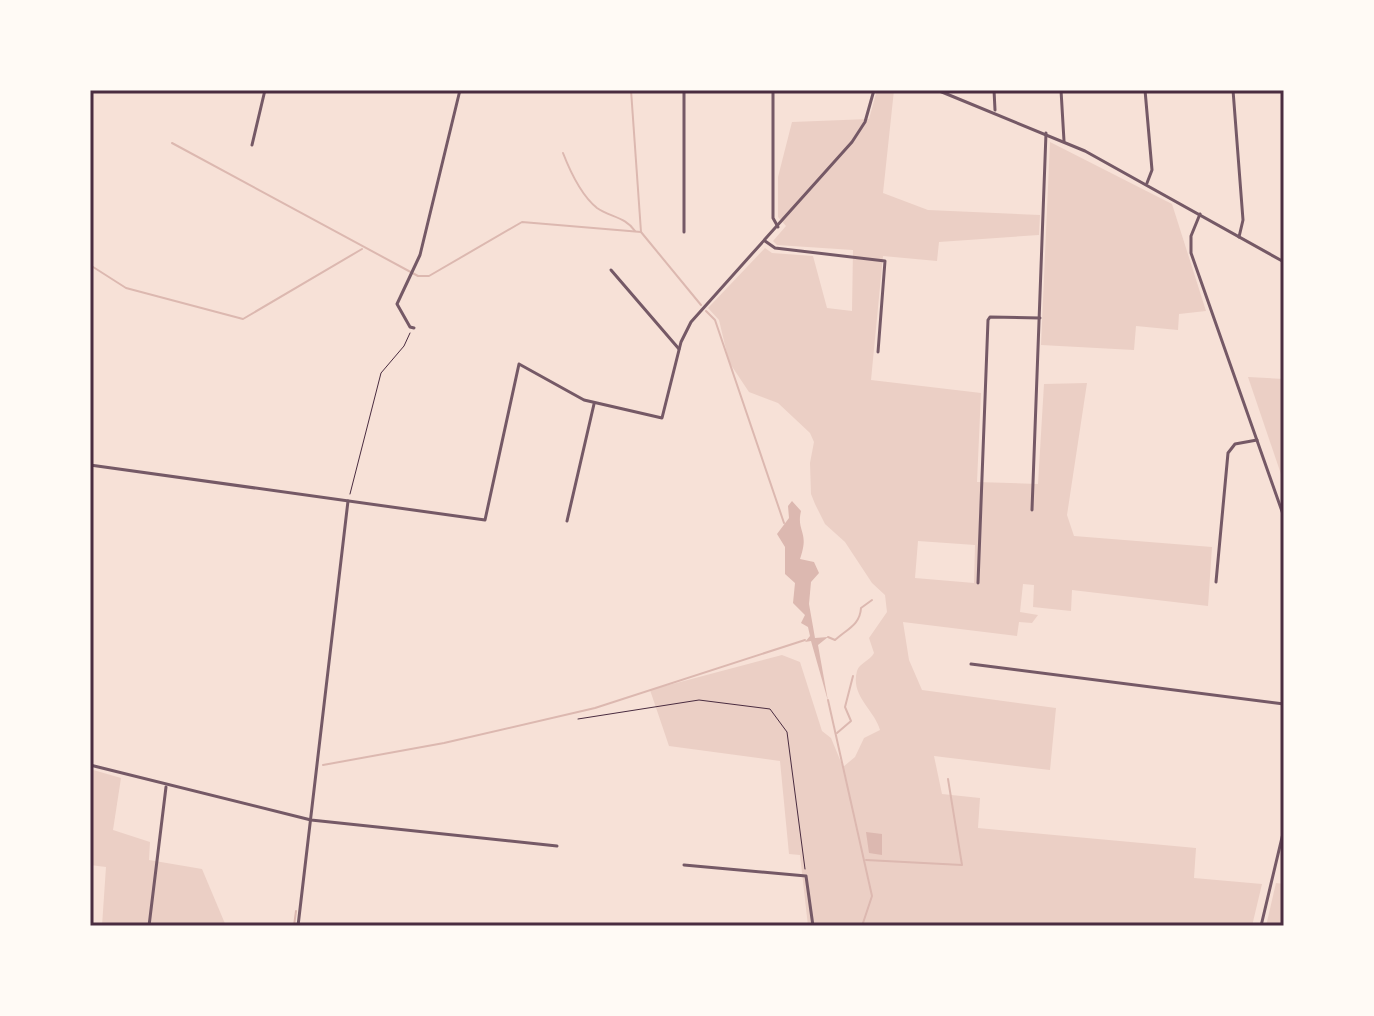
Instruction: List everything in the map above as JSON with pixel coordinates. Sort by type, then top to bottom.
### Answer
[{"type":"street","points":[[252,145],[265,90]]},
{"type":"street","points":[[412,327],[397,304],[420,255],[460,90]]},
{"type":"street","points":[[684,90],[684,232]]},
{"type":"street","points":[[773,90],[773,218],[778,227]]},
{"type":"street","points":[[90,465],[485,520],[519,364],[594,403],[662,418],[679,349],[691,322],[852,142],[865,122],[874,90]]},
{"type":"street","points":[[937,90],[1064,141],[1147,183],[1284,262]]},
{"type":"street","points":[[994,90],[995,112]]},
{"type":"street","points":[[1061,90],[1064,141]]},
{"type":"street","points":[[1145,90],[1152,170],[1147,183]]},
{"type":"street","points":[[1233,90],[1243,220],[1239,237]]},
{"type":"street","points":[[1032,510],[1046,133]]},
{"type":"street","points":[[1200,214],[1191,236],[1191,253],[1284,517]]},
{"type":"street","points":[[765,241],[775,248],[885,261],[878,352]]},
{"type":"street","points":[[611,270],[679,349]]},
{"type":"street","points":[[978,583],[988,320],[990,317],[1040,318]]},
{"type":"street","points":[[567,521],[594,403]]},
{"type":"street","points":[[1216,582],[1229,450],[1235,444],[1257,440]]},
{"type":"street","points":[[298,926],[348,500]]},
{"type":"street","points":[[971,664],[1284,704]]},
{"type":"street","points":[[90,765],[311,820],[557,846]]},
{"type":"street","points":[[149,926],[166,785]]},
{"type":"street","points":[[1261,926],[1284,829]]},
{"type":"street","points":[[684,865],[806,876],[813,926]]},
{"type":"path","points":[[348,500],[381,373],[404,346],[412,327]]},
{"type":"path","points":[[578,719],[699,700],[770,709],[787,732],[806,876]]},
{"type":"shaded area","points":[[877,90],[894,90],[883,193],[928,210],[1040,215],[1039,235],[939,242],[937,261],[883,256],[871,380],[981,393],[977,482],[1038,484],[1044,384],[1087,383],[1067,515],[1074,536],[1212,547],[1208,606],[1072,590],[1071,611],[1033,607],[1034,585],[1023,584],[1020,612],[1038,615],[1032,623],[1019,622],[1017,636],[903,622],[909,660],[922,690],[1056,708],[1050,770],[934,756],[942,794],[980,798],[978,828],[1196,848],[1194,878],[1262,884],[1252,926],[808,926],[800,855],[789,854],[780,761],[669,746],[650,690],[782,655],[800,662],[822,731],[831,738],[843,767],[855,757],[864,738],[880,730],[860,695],[856,680],[858,668],[874,653],[869,638],[887,612],[885,595],[872,583],[845,542],[825,524],[815,504],[811,494],[810,463],[814,442],[810,433],[778,403],[749,392],[729,362],[719,320],[708,308],[765,248],[772,253],[813,256],[827,308],[852,311],[853,250],[777,245],[773,241],[786,226],[778,217],[778,177],[792,122],[869,119]],"holes":[[[918,541],[975,545],[974,583],[915,578]]]},
{"type":"shaded area","points":[[1050,142],[1172,204],[1206,311],[1179,314],[1178,330],[1136,326],[1134,350],[1041,345]]},
{"type":"shaded area","points":[[1248,377],[1284,379],[1284,483]]},
{"type":"shaded area","points":[[792,501],[801,511],[804,543],[800,559],[814,562],[819,573],[811,582],[809,604],[815,638],[828,637],[818,645],[828,701],[811,641],[805,642],[810,636],[808,627],[801,623],[805,615],[793,603],[795,583],[785,574],[785,547],[777,534],[789,518],[788,506]]},
{"type":"shaded area","points":[[90,769],[121,778],[113,830],[150,842],[149,860],[202,869],[226,926],[102,926],[106,867],[90,865]]},
{"type":"shaded area","points":[[866,832],[882,834],[882,855],[869,853]]},
{"type":"shaded area","points":[[1276,883],[1284,884],[1284,926],[1266,926]]},
{"type":"waterway","points":[[631,90],[641,232],[701,305]]},
{"type":"waterway","points":[[172,143],[418,276],[429,276],[522,222],[641,232]]},
{"type":"waterway","points":[[563,153],[586,197],[597,208],[627,223],[635,231]]},
{"type":"waterway","points":[[90,265],[126,288],[243,319],[362,249]]},
{"type":"waterway","points":[[706,311],[715,320],[784,523]]},
{"type":"waterway","points":[[828,637],[835,640],[848,630],[858,619],[861,608],[872,600]]},
{"type":"waterway","points":[[323,765],[444,743],[595,708],[805,640]]},
{"type":"waterway","points":[[837,733],[851,721],[845,707],[853,676]]},
{"type":"waterway","points":[[828,700],[872,896],[862,926]]},
{"type":"waterway","points":[[866,860],[962,865],[948,779]]},
{"type":"waterway","points":[[294,926],[296,911]]}]
